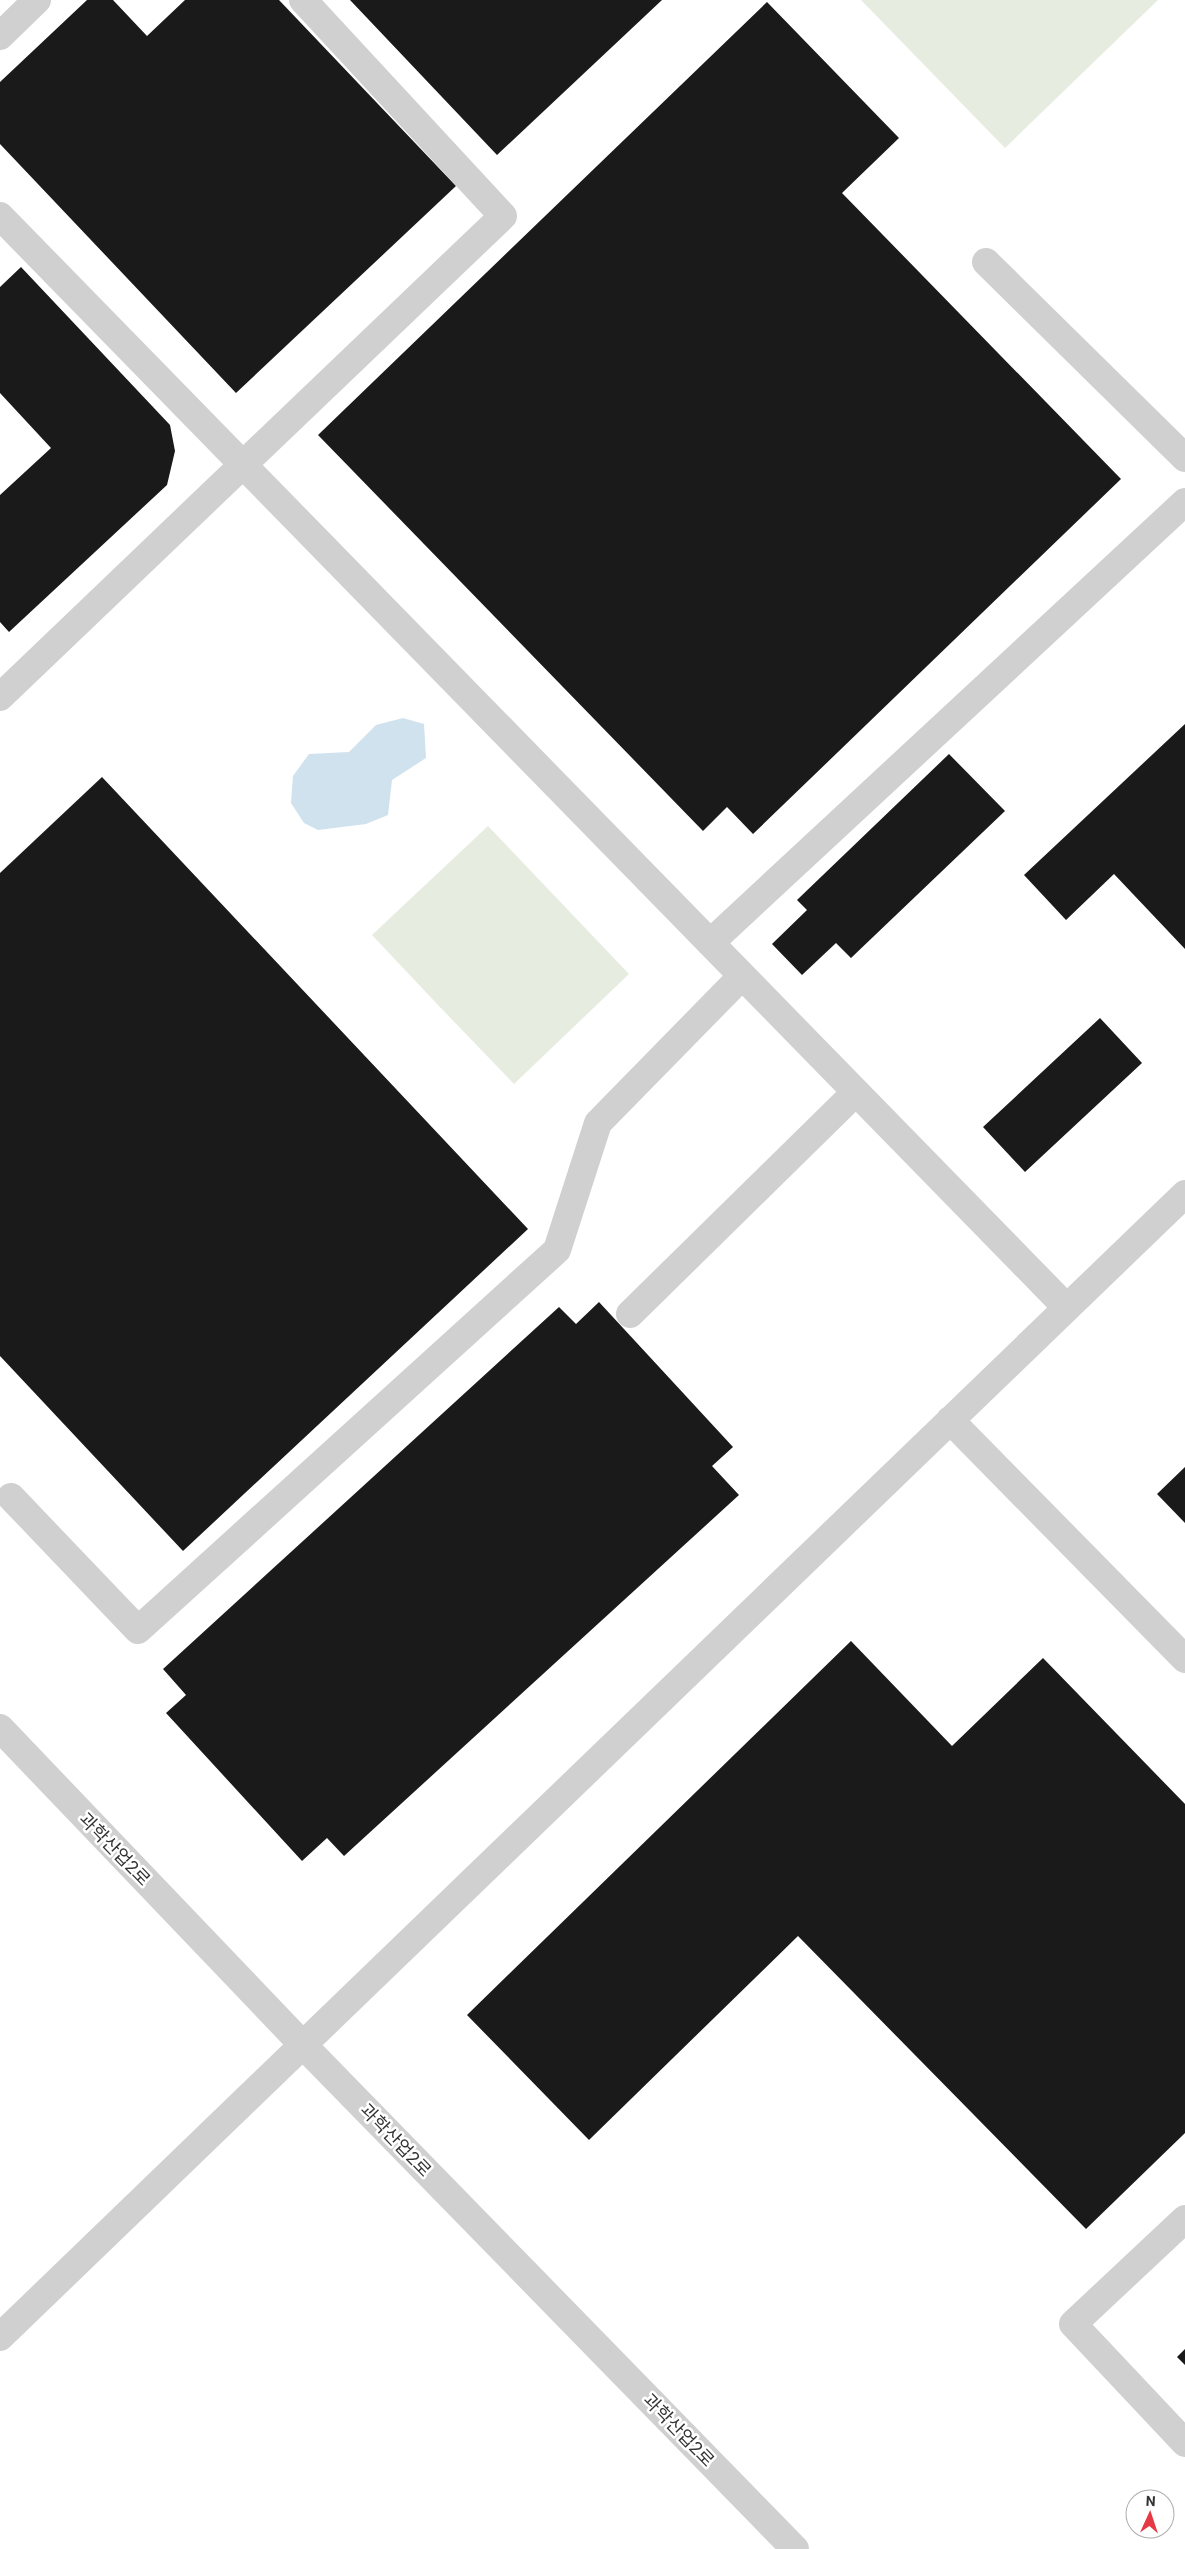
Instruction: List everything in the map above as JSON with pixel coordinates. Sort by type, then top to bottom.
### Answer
[{"type":"street","points":[[0,36],[38,0]]},
{"type":"street","points":[[0,697],[503,216],[302,0]]},
{"type":"street","points":[[0,216],[1067,1308]]},
{"type":"street","points":[[986,262],[1185,458]]},
{"type":"street","points":[[710,943],[1185,502]]},
{"type":"street","points":[[11,1497],[138,1630],[557,1250],[598,1123],[742,976]]},
{"type":"street","points":[[630,1314],[856,1092]]},
{"type":"street","points":[[0,2337],[1185,1194]]},
{"type":"street","points":[[950,1420],[1185,1659]]},
{"type":"street","name":"과학산업2로","points":[[0,1728],[303,2045],[796,2549]]},
{"type":"street","points":[[1185,2219],[1073,2324],[1185,2443]]},
{"type":"shaded area","points":[[861,0],[1158,0],[1005,148]]},
{"type":"shaded area","points":[[488,826],[629,974],[514,1084],[372,935]]},
{"type":"water","points":[[403,718],[424,724],[426,758],[392,780],[388,815],[366,824],[318,830],[304,823],[291,803],[293,776],[309,754],[349,752],[376,725]]},
{"type":"building","points":[[87,0],[113,0],[147,36],[185,0],[279,0],[456,186],[236,393],[0,144],[0,82]]},
{"type":"building","points":[[350,0],[662,0],[497,155]]},
{"type":"building","points":[[767,2],[899,138],[842,193],[1121,479],[753,834],[727,807],[703,831],[318,435]]},
{"type":"building","points":[[21,267],[170,425],[175,451],[167,485],[9,632],[0,622],[0,495],[51,448],[0,393],[0,287]]},
{"type":"building","points":[[1185,724],[1185,949],[1114,874],[1066,920],[1024,875]]},
{"type":"building","points":[[949,754],[1005,811],[851,958],[836,943],[802,975],[772,944],[807,910],[797,900]]},
{"type":"building","points":[[102,777],[528,1229],[183,1551],[0,1356],[0,873]]},
{"type":"building","points":[[1100,1018],[1142,1063],[1025,1172],[983,1127]]},
{"type":"building","points":[[599,1302],[733,1447],[712,1466],[739,1495],[344,1856],[327,1838],[302,1861],[166,1713],[186,1695],[163,1669],[559,1307],[576,1324]]},
{"type":"building","points":[[1185,1467],[1185,1523],[1157,1494]]},
{"type":"building","points":[[851,1641],[952,1746],[1043,1658],[1185,1804],[1185,2133],[1086,2229],[798,1936],[589,2140],[467,2015]]},
{"type":"building","points":[[1185,2349],[1185,2365],[1177,2357]]}]
